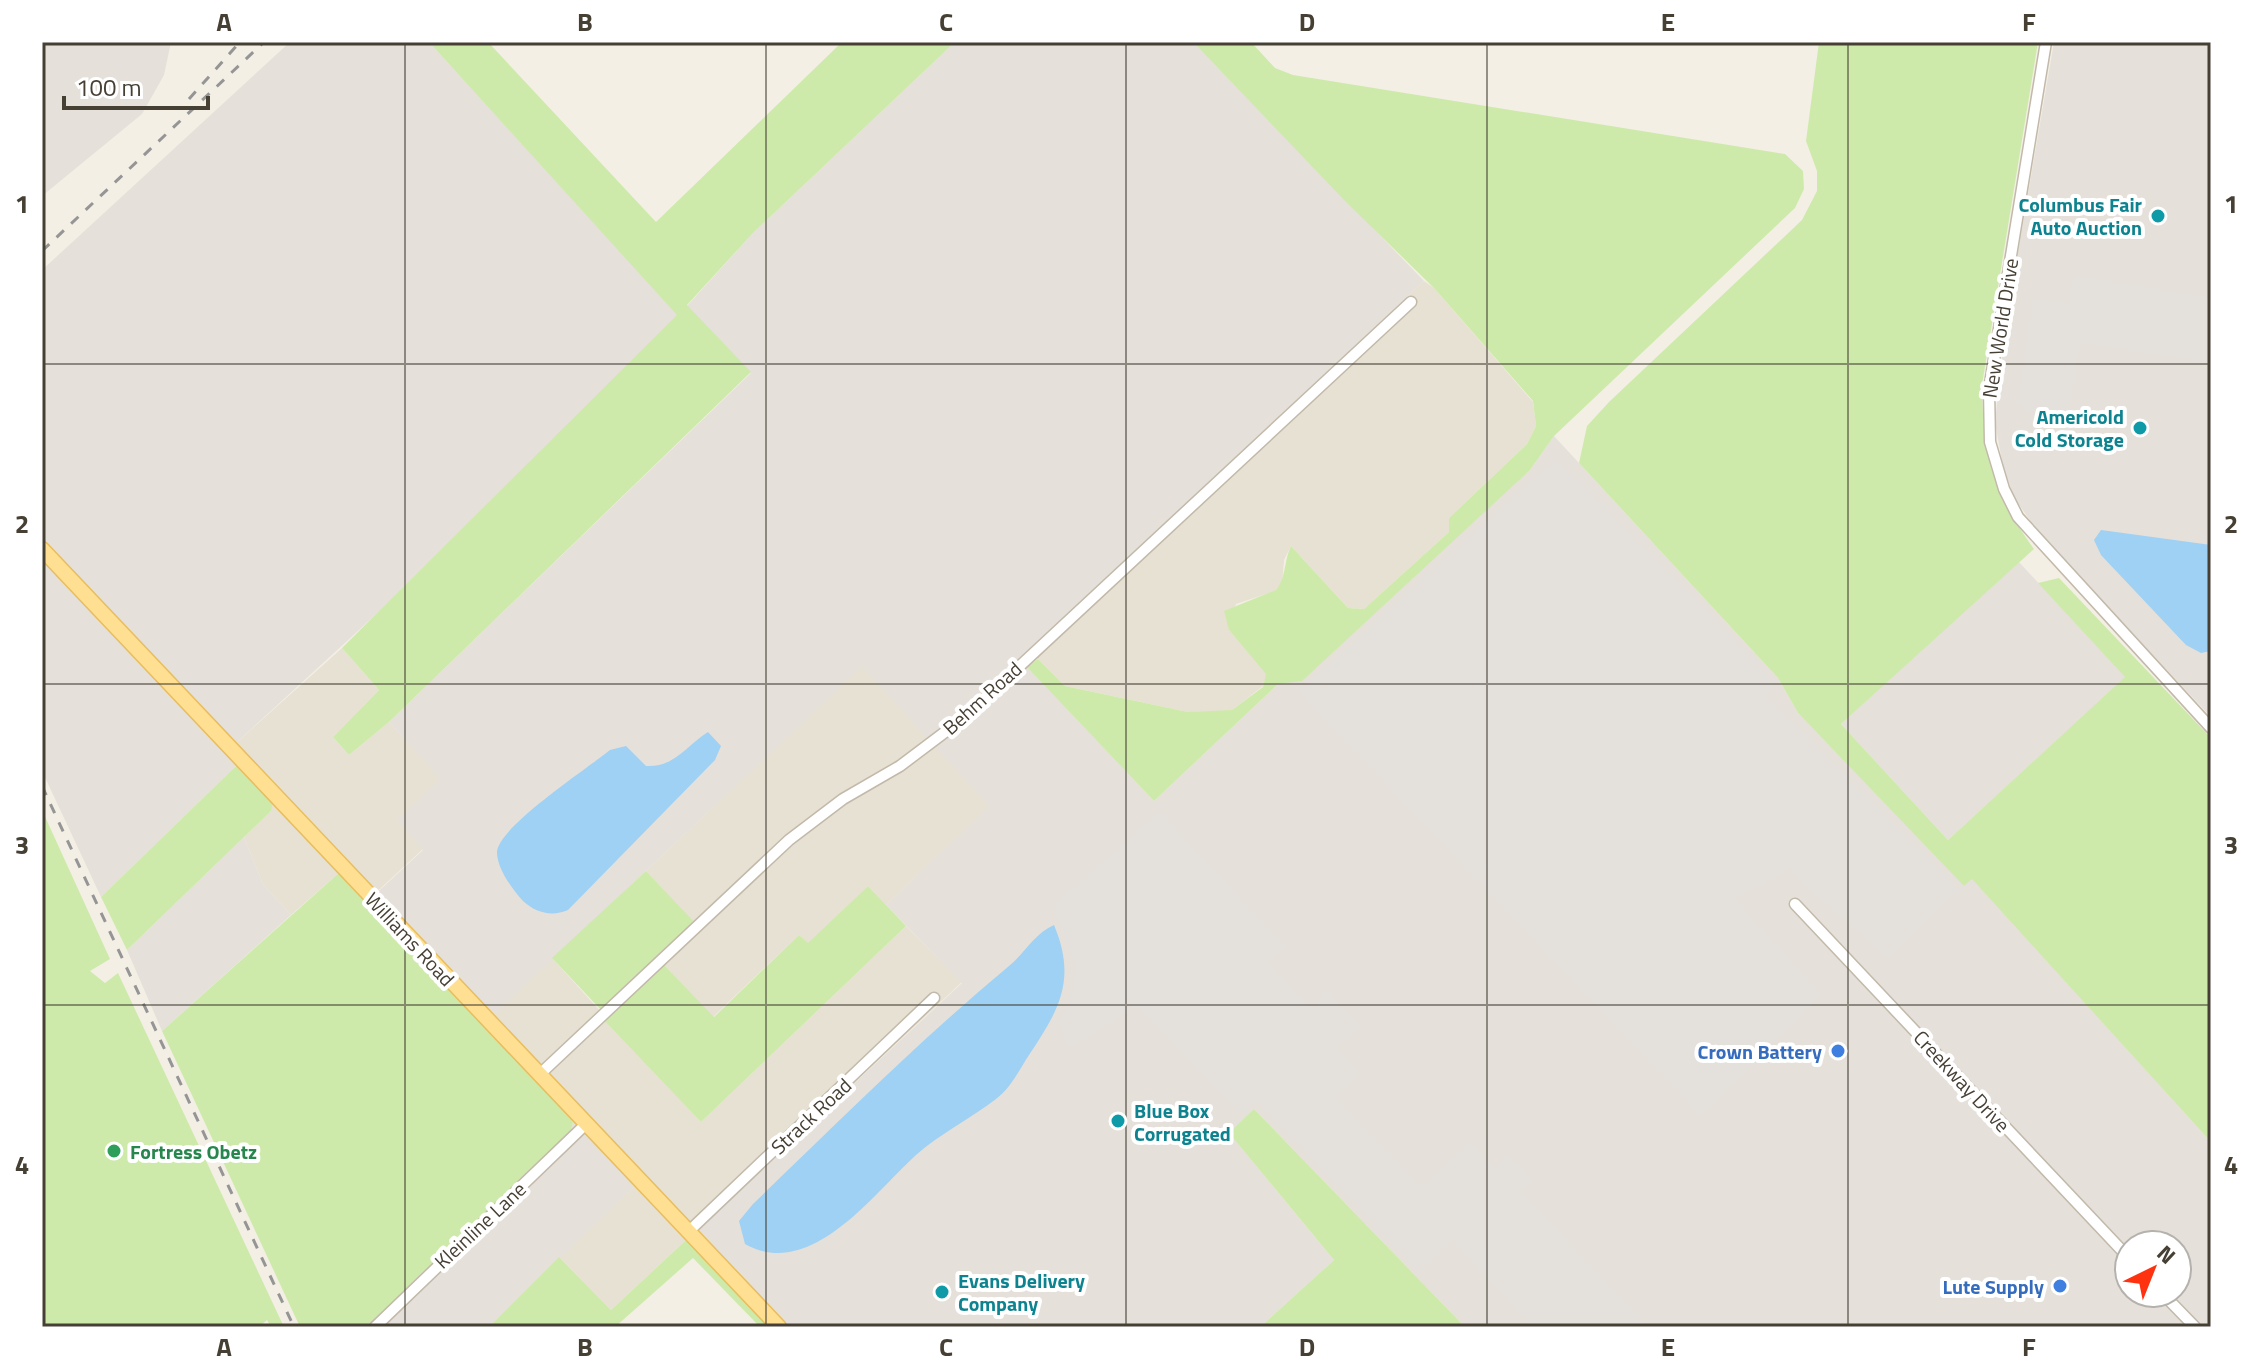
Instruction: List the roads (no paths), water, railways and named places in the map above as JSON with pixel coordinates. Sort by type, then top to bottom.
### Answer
[{"type":"main road","name":"Williams Road","points":[[42,549],[779,1327]]},
{"type":"street","name":"New World Drive","points":[[2046,42],[1989,390],[1990,442],[2004,489],[2032,536],[2211,728]]},
{"type":"street","name":"Behm Road","points":[[539,1075],[789,840],[843,799],[900,766],[965,717],[1411,302]]},
{"type":"street","name":"Creekway Drive","points":[[1795,904],[2113,1241]]},
{"type":"street","name":"Strack Road","points":[[688,1232],[934,998]]},
{"type":"street","name":"Kleinline Lane","points":[[375,1327],[586,1124]]},
{"type":"street","points":[[2178,1309],[2195,1327]]},
{"type":"water","points":[[2101,530],[2211,545],[2211,651],[2201,653],[2186,645],[2101,555],[2094,540]]},
{"type":"water","points":[[708,732],[721,746],[715,760],[568,910],[544,913],[523,901],[503,872],[497,852],[501,841],[527,813],[610,750],[626,746],[646,766],[656,766],[672,760]]},
{"type":"water","points":[[1054,925],[1064,962],[1061,994],[1049,1023],[1001,1095],[926,1147],[860,1210],[817,1242],[794,1251],[770,1252],[745,1244],[739,1221],[753,1204],[911,1053],[1041,933]]},
{"type":"railway","points":[[189,99],[240,42]]},
{"type":"railway","points":[[42,251],[264,42]]},
{"type":"railway","points":[[42,786],[294,1327]]},
{"type":"place","name":"Columbus Fair Auto Auction","points":[[2158,216]]},
{"type":"place","name":"Americold Cold Storage","points":[[2140,428]]},
{"type":"place","name":"Crown Battery","points":[[1838,1051]]},
{"type":"place","name":"Blue Box Corrugated","points":[[1118,1121]]},
{"type":"place","name":"Fortress Obetz","points":[[114,1151]]},
{"type":"place","name":"Lute Supply","points":[[2060,1286]]},
{"type":"place","name":"Evans Delivery Company","points":[[942,1292]]}]
